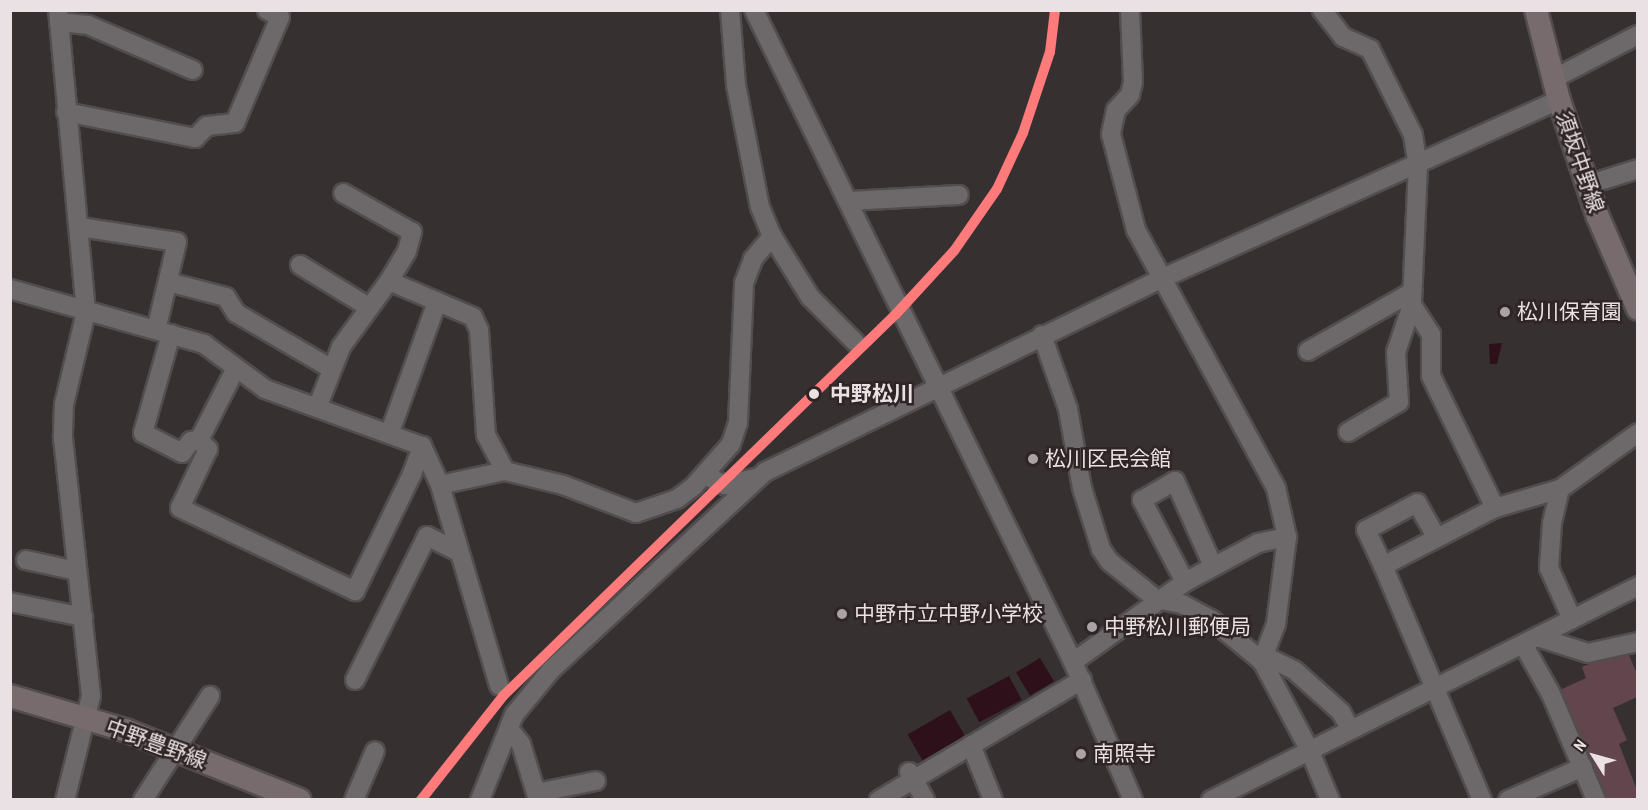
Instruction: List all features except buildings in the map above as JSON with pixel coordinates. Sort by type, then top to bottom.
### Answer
[{"type":"main road","name":"須坂中野線","points":[[1536,10],[1556,89],[1587,185],[1638,309]]},
{"type":"main road","name":"中野豊野線","points":[[10,696],[178,750],[300,800]]},
{"type":"street","points":[[66,112],[195,138],[207,126],[236,123],[280,17],[267,10]]},
{"type":"street","points":[[730,10],[736,85],[760,207],[772,236],[810,297],[855,342]]},
{"type":"street","points":[[754,10],[1082,680],[1133,800]]},
{"type":"street","points":[[1130,10],[1133,82],[1130,95],[1116,110],[1111,134],[1136,230],[1165,277],[1276,488],[1287,537],[1276,624],[1264,658],[1309,749],[1330,800]]},
{"type":"street","points":[[1322,10],[1343,37],[1370,49],[1413,135],[1418,165],[1412,298],[1396,352],[1399,402],[1348,432]]},
{"type":"street","points":[[65,800],[91,696],[63,438],[64,404],[86,312],[80,226],[66,112],[58,16],[88,25],[193,70]]},
{"type":"street","points":[[707,476],[725,485],[757,478],[1042,335],[1165,277],[1418,165],[1556,89],[1638,35]]},
{"type":"street","points":[[1587,185],[1638,169]]},
{"type":"street","points":[[317,408],[341,347],[367,306],[389,281],[407,251],[412,232],[343,193]]},
{"type":"street","points":[[849,201],[959,195]]},
{"type":"street","points":[[80,226],[177,242],[168,282],[164,332],[142,433],[182,453],[191,441],[199,440]]},
{"type":"street","points":[[440,485],[505,471],[563,485],[582,495],[636,513],[677,499],[707,476],[731,444],[738,422],[744,283],[753,260],[772,236]]},
{"type":"street","points":[[300,265],[367,306]]},
{"type":"street","points":[[389,281],[473,317],[479,330],[486,435],[505,471]]},
{"type":"street","points":[[168,282],[226,297],[236,313],[332,369]]},
{"type":"street","points":[[10,289],[204,344],[235,370],[265,389],[390,432],[422,446],[440,485],[499,686]]},
{"type":"street","points":[[1308,351],[1412,298]]},
{"type":"street","points":[[1412,298],[1431,334],[1431,376],[1495,508]]},
{"type":"street","points":[[390,432],[437,302]]},
{"type":"street","points":[[1042,335],[1068,409],[1082,488],[1101,549],[1109,561],[1156,599],[1199,612],[1264,658],[1294,670],[1341,712],[1350,729]]},
{"type":"street","points":[[199,440],[235,370]]},
{"type":"street","points":[[1383,566],[1495,508],[1560,489],[1638,434]]},
{"type":"street","points":[[199,440],[208,449],[180,508],[355,591],[422,446]]},
{"type":"street","points":[[480,800],[514,715],[551,670],[757,478]]},
{"type":"street","points":[[1185,582],[1142,500],[1175,481],[1213,566]]},
{"type":"street","points":[[1560,489],[1552,523],[1549,568],[1572,619]]},
{"type":"street","points":[[1437,538],[1417,503],[1366,530],[1436,687],[1482,800]]},
{"type":"street","points":[[355,680],[427,536],[459,552]]},
{"type":"street","points":[[1073,662],[1156,599],[1185,582],[1257,543],[1287,537]]},
{"type":"street","points":[[26,561],[77,572]]},
{"type":"street","points":[[1211,800],[1638,586]]},
{"type":"street","points":[[10,602],[83,617]]},
{"type":"street","points":[[1530,641],[1588,654],[1638,642]]},
{"type":"street","points":[[1530,641],[1596,800]]},
{"type":"street","points":[[879,800],[912,776],[971,745],[1082,680]]},
{"type":"street","points":[[143,800],[178,750],[195,716],[210,696]]},
{"type":"street","points":[[509,729],[521,744],[535,796],[596,781]]},
{"type":"street","points":[[971,745],[993,800]]},
{"type":"street","points":[[354,800],[375,751]]},
{"type":"street","points":[[1508,800],[1583,767]]},
{"type":"street","points":[[912,776],[925,800]]},
{"type":"shaded area","points":[[1502,343],[1497,364],[1490,364],[1489,344]]},
{"type":"shaded area","points":[[1626,648],[1637,674],[1637,697],[1613,708],[1627,740],[1619,744],[1637,790],[1637,799],[1596,799],[1551,694],[1586,678],[1582,667]]},
{"type":"shaded area","points":[[1040,658],[1054,681],[1030,696],[1016,672]]},
{"type":"shaded area","points":[[1009,676],[1022,700],[979,722],[967,699]]},
{"type":"shaded area","points":[[950,710],[965,736],[923,760],[908,734]]},
{"type":"transit line","name":"N","points":[[421,800],[503,696],[896,314],[954,251],[997,189],[1023,133],[1050,52],[1055,10]]},
{"type":"place","name":"松川保育園","points":[[1505,312]]},
{"type":"place","name":"中野松川","points":[[814,394]]},
{"type":"place","name":"松川区民会館","points":[[1033,459]]},
{"type":"place","name":"中野市立中野小学校","points":[[842,614]]},
{"type":"place","name":"中野松川郵便局","points":[[1092,627]]},
{"type":"place","name":"南照寺","points":[[1081,754]]}]
